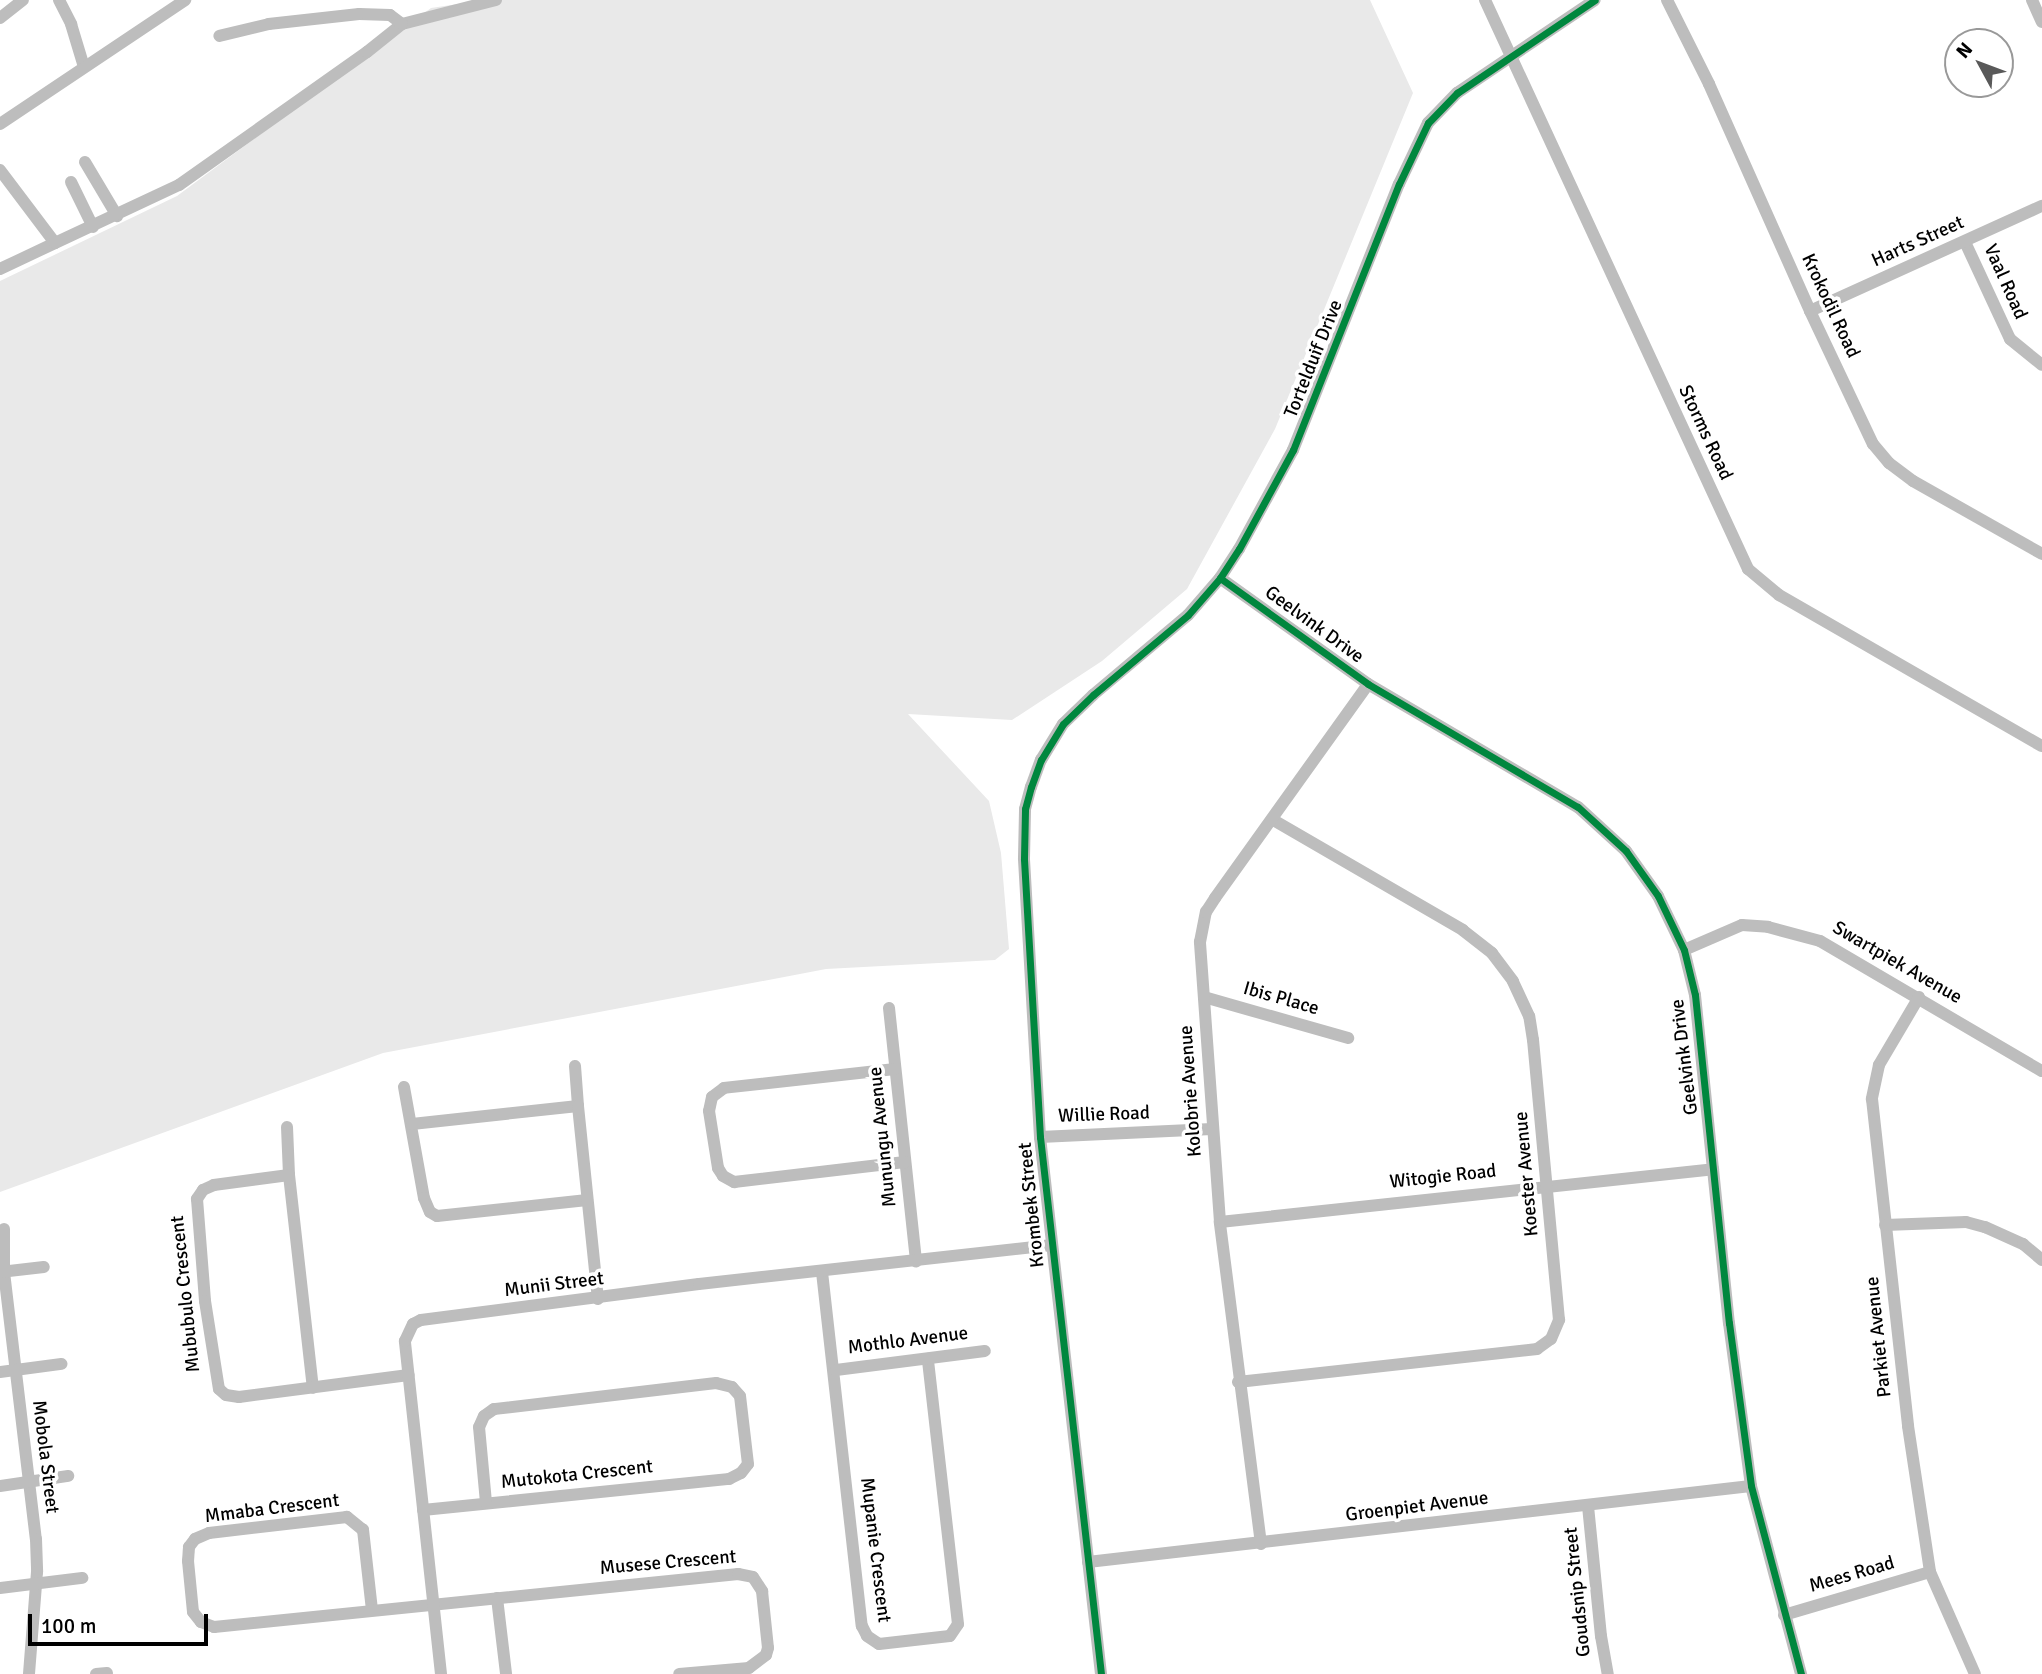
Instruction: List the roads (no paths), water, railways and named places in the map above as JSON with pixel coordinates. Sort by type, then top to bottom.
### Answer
[{"type":"street","points":[[0,18],[23,0]]},
{"type":"street","points":[[59,0],[71,24],[84,67]]},
{"type":"street","points":[[0,124],[131,39],[185,0]]},
{"type":"street","points":[[431,0],[436,13]]},
{"type":"street","points":[[0,269],[179,185],[397,30],[401,24],[496,0]]},
{"type":"street","name":"Storms Road","points":[[1485,0],[1748,569],[1766,587],[1790,602],[2042,746]]},
{"type":"street","name":"Tortelduif Drive","points":[[1054,737],[1093,695],[1188,615],[1220,578],[1293,450],[1399,184],[1428,123],[1457,93],[1595,0]]},
{"type":"street","name":"Krokodil Road","points":[[1667,0],[1709,83],[1866,431],[1881,455],[1913,481],[2042,554]]},
{"type":"street","points":[[2032,0],[2042,22]]},
{"type":"street","points":[[219,36],[269,24],[359,14],[390,15],[401,24]]},
{"type":"street","points":[[85,162],[117,216]]},
{"type":"street","points":[[0,170],[55,243]]},
{"type":"street","points":[[71,182],[93,227]]},
{"type":"street","name":"Harts Street","points":[[1810,311],[2042,206]]},
{"type":"street","name":"Vaal Road","points":[[1965,242],[2010,340],[2042,365]]},
{"type":"street","name":"Geelvink Drive","points":[[1220,578],[1368,684],[1562,797],[1598,823],[1647,878],[1684,950],[1698,1019],[1737,1388],[1751,1486],[1801,1674]]},
{"type":"street","name":"Kolobrie Avenue","points":[[1261,1544],[1238,1382],[1220,1222],[1200,942],[1206,912],[1368,684]]},
{"type":"street","name":"Krombek Street","points":[[1054,737],[1035,774],[1025,809],[1024,835],[1040,1137],[1101,1674]]},
{"type":"street","name":"Koester Avenue","points":[[1238,1382],[1542,1347],[1555,1333],[1559,1320],[1548,1185],[1529,1016],[1504,967],[1464,930],[1273,820]]},
{"type":"street","name":"Swartpiek Avenue","points":[[1684,950],[1742,925],[1768,927],[1820,941],[2042,1071]]},
{"type":"street","name":"Parkiet Avenue","points":[[1919,997],[1879,1065],[1872,1088],[1908,1426],[1930,1572],[1975,1674]]},
{"type":"street","name":"Ibis Place","points":[[1204,998],[1348,1038]]},
{"type":"street","name":"Munungu Avenue","points":[[889,1008],[916,1262]]},
{"type":"street","points":[[575,1066],[598,1299]]},
{"type":"street","points":[[895,1069],[724,1088],[712,1097],[709,1111],[718,1168],[723,1176],[734,1182],[905,1162]]},
{"type":"street","points":[[404,1087],[424,1198],[430,1212],[437,1216],[587,1200]]},
{"type":"street","points":[[412,1124],[578,1106]]},
{"type":"street","points":[[287,1127],[289,1175],[313,1388]]},
{"type":"street","name":"Willie Road","points":[[1040,1137],[1212,1129]]},
{"type":"street","name":"Witogie Road","points":[[1220,1222],[1713,1169]]},
{"type":"street","name":"Mububulo Crescent","points":[[289,1175],[214,1185],[199,1195],[196,1210],[205,1301],[215,1377],[222,1393],[239,1397],[409,1375]]},
{"type":"street","points":[[1885,1225],[1966,1222],[2016,1241],[2042,1261]]},
{"type":"street","name":"Mobola Street","points":[[4,1229],[2,1272],[36,1539],[36,1584],[29,1674]]},
{"type":"street","name":"Munii Street","points":[[441,1674],[405,1336],[413,1324],[421,1320],[1052,1245]]},
{"type":"street","points":[[2,1272],[44,1266]]},
{"type":"street","name":"Mupanie Crescent","points":[[822,1272],[836,1370],[862,1626],[872,1641],[888,1645],[950,1636],[958,1620],[928,1359]]},
{"type":"street","name":"Mothlo Avenue","points":[[836,1370],[985,1351]]},
{"type":"street","points":[[0,1372],[61,1364]]},
{"type":"street","name":"Mutokota Crescent","points":[[423,1510],[735,1476],[745,1469],[748,1458],[742,1402],[737,1391],[716,1383],[494,1409],[484,1416],[479,1427],[486,1503]]},
{"type":"street","points":[[0,1486],[68,1476]]},
{"type":"street","name":"Groenpiet Avenue","points":[[1088,1562],[1751,1486]]},
{"type":"street","name":"Goudsnip Street","points":[[1588,1506],[1601,1636],[1608,1674]]},
{"type":"street","name":"Mmaba Crescent","points":[[372,1611],[363,1530],[347,1517],[209,1533],[195,1539],[189,1547],[194,1612],[209,1627],[372,1611],[433,1605]]},
{"type":"street","name":"Mees Road","points":[[1784,1615],[1930,1572]]},
{"type":"street","name":"Musese Crescent","points":[[433,1605],[738,1574],[753,1577],[762,1591],[766,1655],[750,1668],[679,1674]]},
{"type":"street","points":[[0,1588],[82,1578]]},
{"type":"street","points":[[497,1598],[506,1674]]}]
